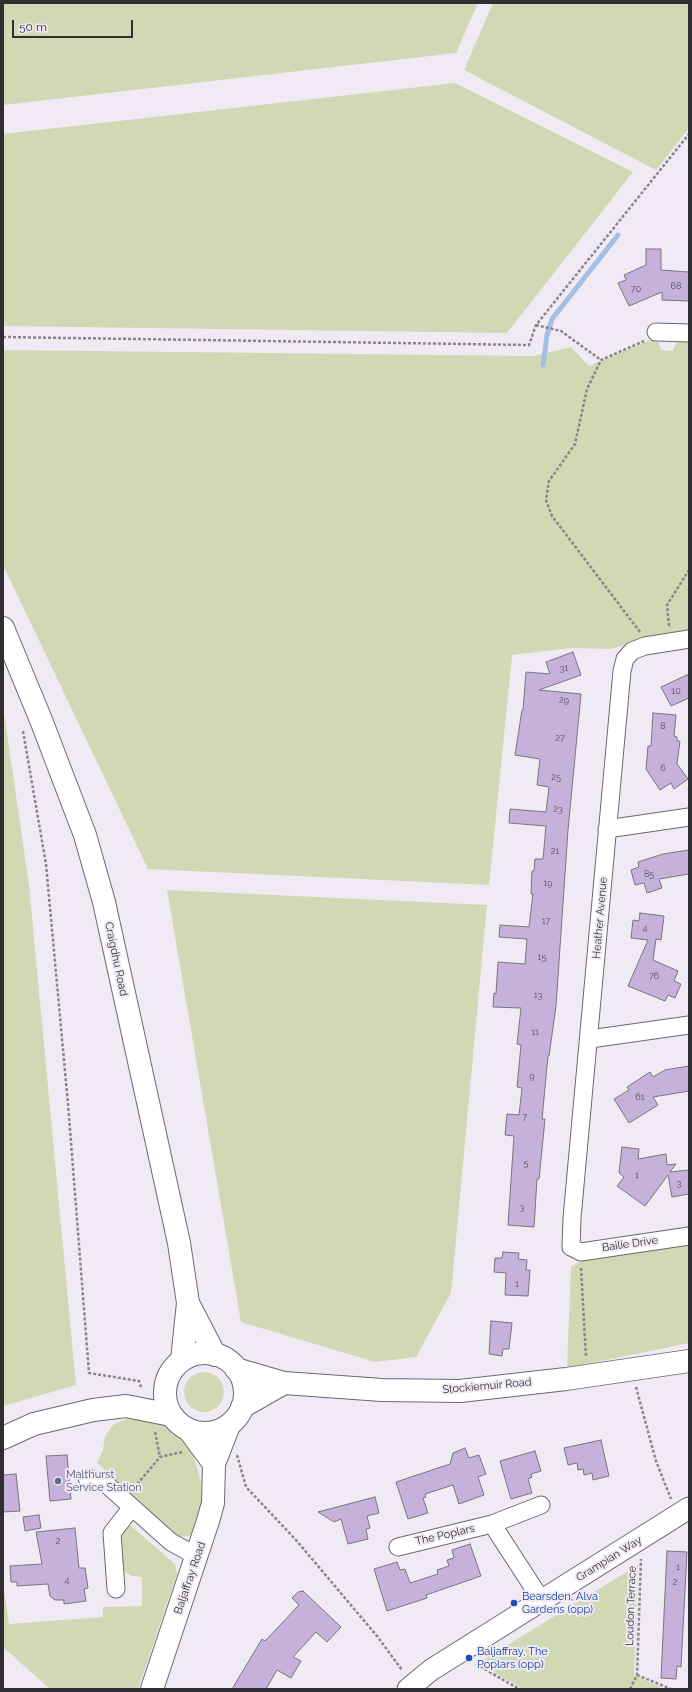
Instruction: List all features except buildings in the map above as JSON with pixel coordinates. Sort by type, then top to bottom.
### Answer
[{"type":"main road","name":"Craigdhu Road","points":[[3,628],[41,720],[85,835],[100,887],[177,1236],[188,1303],[182,1360]]},
{"type":"main road","name":"Craigdhu Road","points":[[188,1303],[215,1355]]},
{"type":"main road","points":[[163,1421],[166,1404],[166,1382],[170,1374],[182,1360],[193,1355],[204,1353],[224,1358],[236,1369],[242,1381],[244,1394],[242,1407],[229,1425],[220,1430],[210,1433],[200,1433],[189,1430]]},
{"type":"main road","name":"Stockiemuir Road","points":[[236,1369],[284,1383],[382,1390],[460,1391],[566,1379],[689,1361]]},
{"type":"main road","points":[[3,1438],[34,1424],[93,1410],[126,1406],[166,1382]]},
{"type":"main road","points":[[242,1407],[284,1383]]},
{"type":"main road","points":[[126,1406],[163,1421],[176,1421],[189,1430],[214,1464]]},
{"type":"main road","name":"Baljaffray Road","points":[[152,1689],[198,1555],[213,1503],[214,1464],[229,1425]]},
{"type":"street","points":[[656,332],[689,333]]},
{"type":"street","name":"Heather Avenue","points":[[576,1249],[572,1218],[590,1039],[607,829],[622,671],[625,659],[632,651],[644,646],[689,639]]},
{"type":"street","points":[[607,829],[689,817]]},
{"type":"street","points":[[590,1039],[689,1025]]},
{"type":"street","name":"Bailie Drive","points":[[576,1249],[689,1236]]},
{"type":"street","points":[[87,1478],[105,1483],[171,1542],[189,1552],[198,1555]]},
{"type":"street","name":"The Poplars","points":[[398,1546],[492,1524],[541,1504]]},
{"type":"street","points":[[116,1589],[112,1533],[132,1507]]},
{"type":"street","name":"Grampian Way","points":[[413,1688],[431,1670],[683,1511]]},
{"type":"street","points":[[492,1524],[542,1601]]},
{"type":"path","points":[[3,337],[529,345],[536,325],[689,134]]},
{"type":"path","points":[[536,325],[561,331],[601,360]]},
{"type":"path","points":[[644,646],[639,630],[552,516],[546,500],[549,481],[575,444],[586,389],[601,360],[643,341],[656,332]]},
{"type":"path","points":[[670,642],[667,604],[689,570]]},
{"type":"path","points":[[22,725],[46,864],[68,1104],[89,1373],[139,1381],[140,1387]]},
{"type":"path","points":[[576,1249],[585,1351]]},
{"type":"path","points":[[635,1380],[656,1461],[683,1511]]},
{"type":"path","points":[[132,1507],[131,1492],[160,1456],[163,1421]]},
{"type":"path","points":[[160,1456],[186,1452]]},
{"type":"path","points":[[237,1453],[246,1487],[296,1540],[377,1636],[413,1688]]},
{"type":"path","name":"Loudon Terrace","points":[[637,1675],[641,1538]]},
{"type":"path","points":[[458,1654],[519,1689]]},
{"type":"path","points":[[630,1689],[637,1675],[671,1689]]},
{"type":"green space","points":[[3,3],[478,3],[456,53],[3,105]]},
{"type":"green space","points":[[493,3],[689,3],[689,128],[656,170],[464,70]]},
{"type":"green space","points":[[455,83],[633,172],[507,333],[3,326],[3,134]]},
{"type":"green space","points":[[650,340],[658,342],[661,350],[673,351],[678,341],[689,341],[689,632],[660,636],[610,649],[571,648],[512,655],[489,885],[148,869],[3,565],[3,350],[533,356],[571,347],[589,366]]},
{"type":"green space","points":[[3,706],[29,885],[76,1385],[3,1406]]},
{"type":"green space","points":[[167,890],[487,905],[451,1293],[416,1357],[375,1362],[241,1322]]},
{"type":"green space","points":[[689,1243],[689,1343],[567,1368],[571,1267],[585,1258]]},
{"type":"green space","points":[[208,1372],[215,1375],[221,1381],[224,1392],[223,1400],[215,1409],[208,1412],[200,1412],[193,1409],[185,1400],[184,1388],[187,1381],[196,1373]]},
{"type":"green space","points":[[126,1419],[153,1421],[168,1424],[179,1433],[192,1450],[201,1482],[201,1505],[195,1530],[189,1536],[179,1537],[174,1535],[97,1463],[103,1450],[105,1436],[113,1425]]},
{"type":"green space","points":[[130,1525],[175,1564],[177,1574],[138,1689],[50,1689],[3,1647],[3,1583],[9,1624],[103,1617],[103,1607],[142,1606],[142,1577],[132,1576],[125,1572],[121,1563],[120,1534]]},
{"type":"green space","points":[[638,1565],[634,1675],[665,1689],[523,1689],[478,1663]]},
{"type":"waterway","points":[[543,365],[547,335],[552,319],[618,235]]},
{"type":"place","name":"Malthurst Service Station","points":[[58,1481]]},
{"type":"place","name":"Bearsden, Alva Gardens (opp)","points":[[514,1603]]},
{"type":"place","name":"Baljaffray, The Poplars (opp)","points":[[469,1658]]}]
